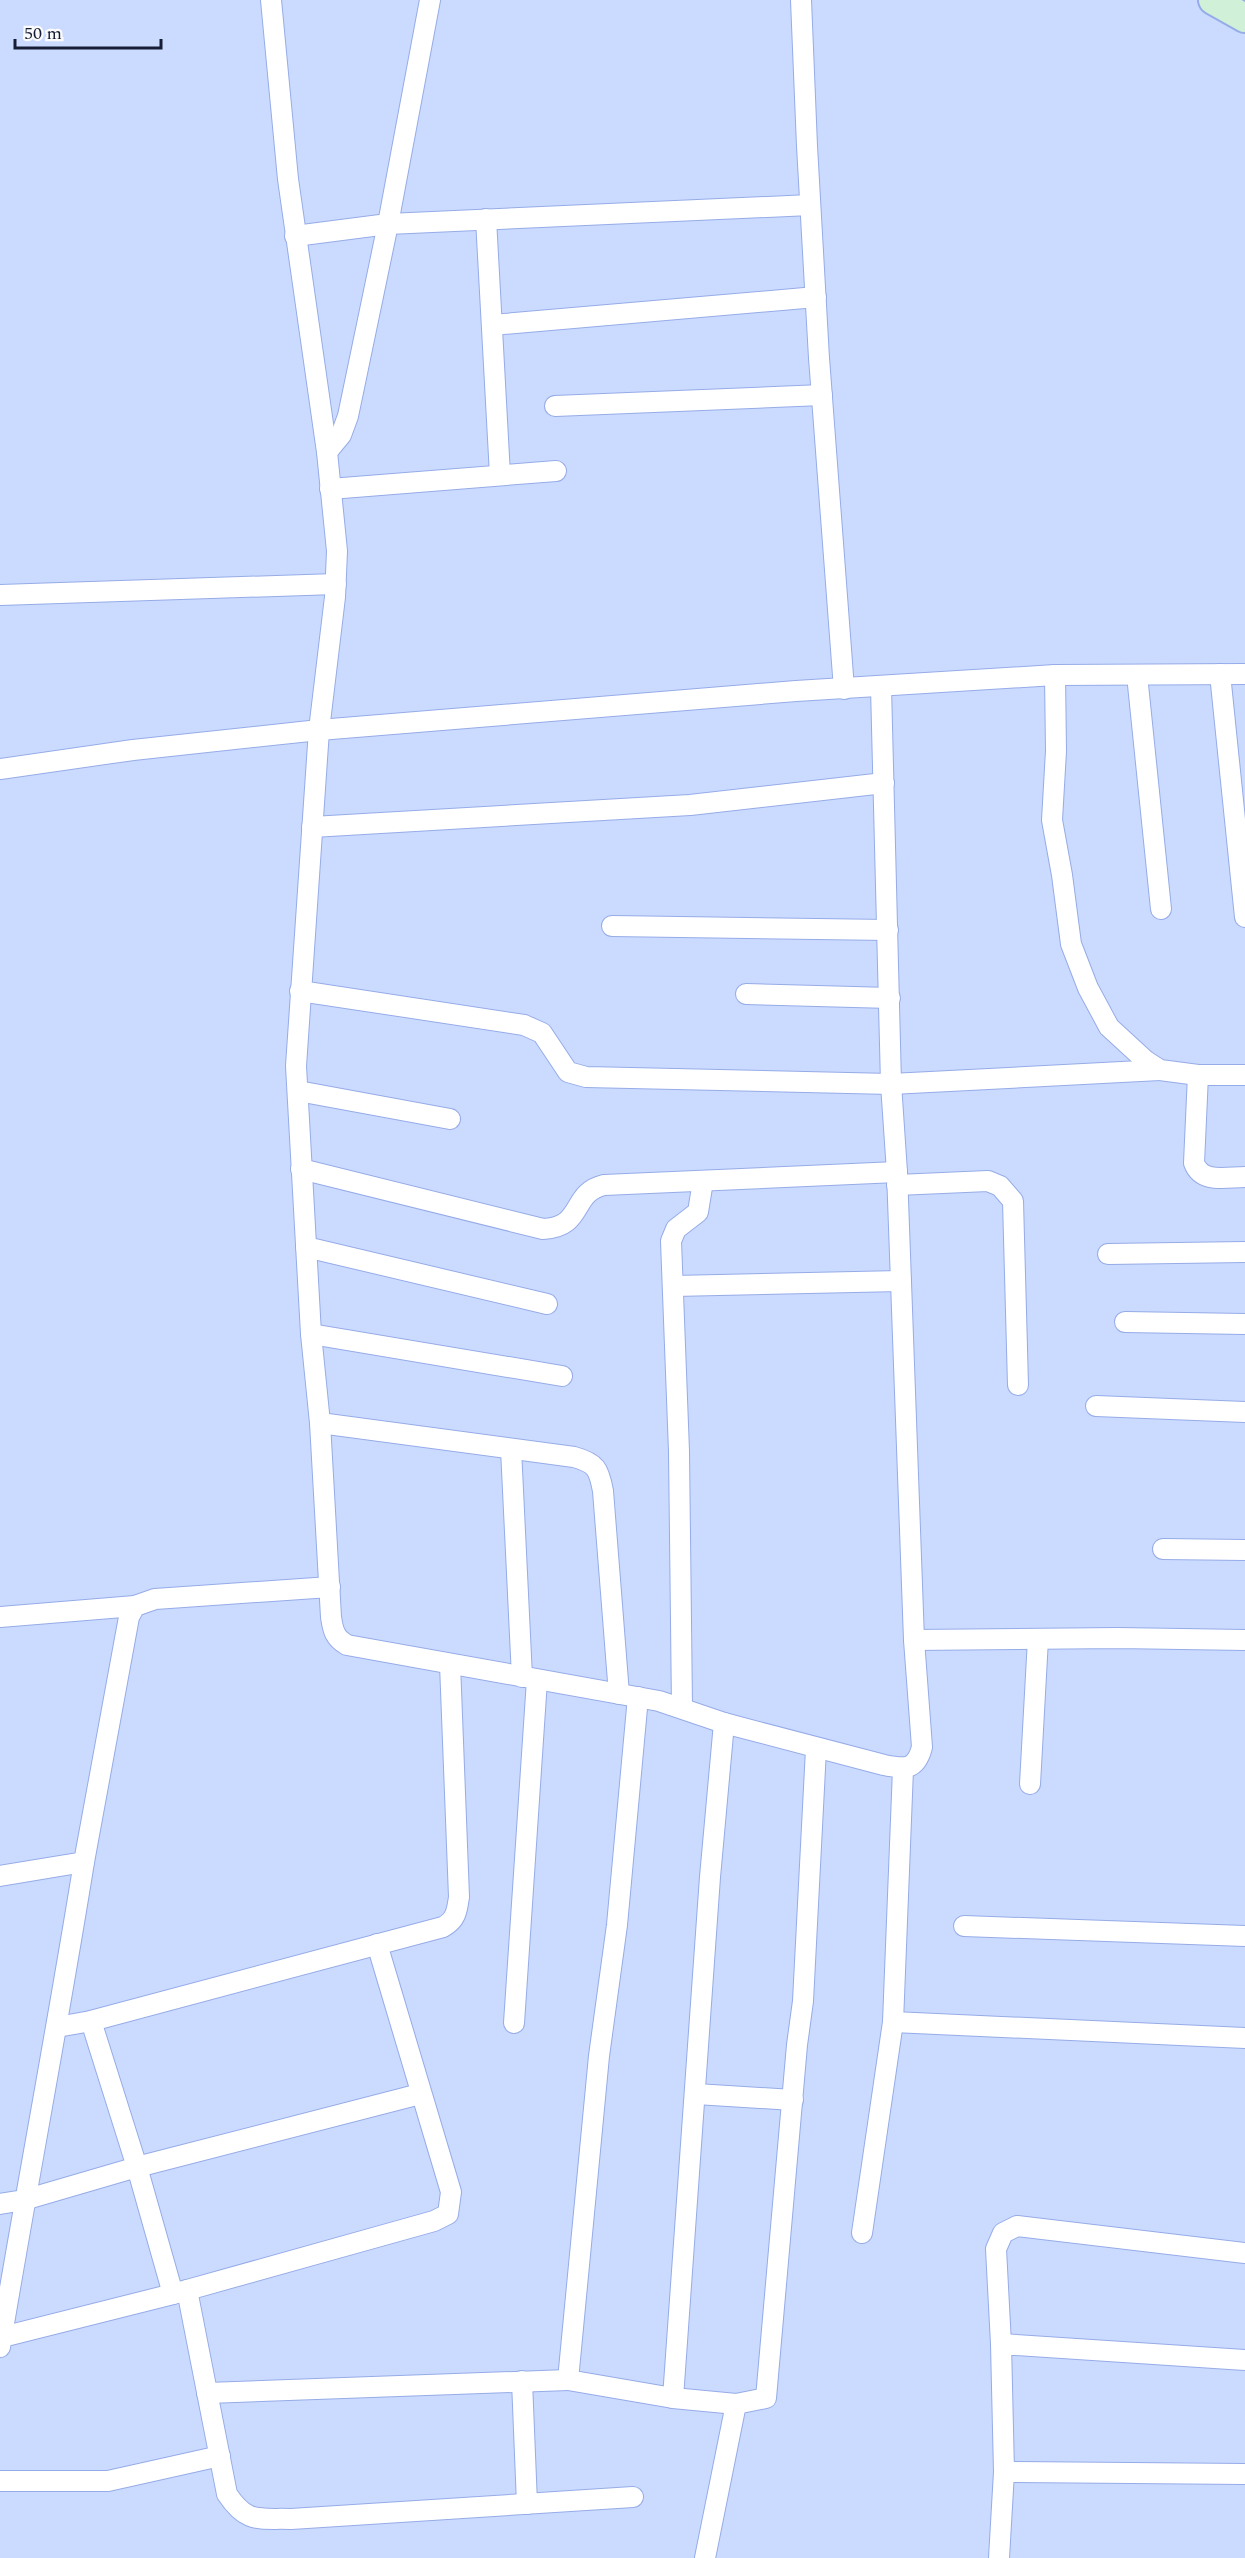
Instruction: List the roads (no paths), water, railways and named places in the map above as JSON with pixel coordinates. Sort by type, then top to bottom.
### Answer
[{"type":"main road","points":[[1213,0],[1245,18]]},
{"type":"street","points":[[271,0],[288,179],[327,452],[337,552],[336,584],[312,827],[296,1066],[311,1334],[320,1423],[332,1628],[339,1641],[347,1645],[681,1707],[724,1723],[816,1749],[903,1769],[913,1765],[920,1756],[922,1747],[914,1640],[897,1178],[891,1084],[881,687]]},
{"type":"street","points":[[327,452],[341,435],[347,422],[388,224],[430,0]]},
{"type":"street","points":[[801,0],[810,205],[844,688]]},
{"type":"street","points":[[296,236],[388,224],[810,205]]},
{"type":"street","points":[[486,219],[500,475]]},
{"type":"street","points":[[492,325],[816,297]]},
{"type":"street","points":[[555,406],[822,395]]},
{"type":"street","points":[[330,489],[556,471]]},
{"type":"street","points":[[0,595],[336,584]]},
{"type":"street","points":[[1220,674],[1245,917]]},
{"type":"street","points":[[0,769],[133,750],[320,730],[844,688],[1055,675],[1245,674]]},
{"type":"street","points":[[1055,675],[1056,751],[1052,820],[1071,944],[1077,964],[1109,1027],[1146,1061],[1160,1070]]},
{"type":"street","points":[[1137,675],[1161,909]]},
{"type":"street","points":[[312,827],[690,805],[884,783]]},
{"type":"street","points":[[612,926],[888,930]]},
{"type":"street","points":[[300,991],[524,1025],[542,1033],[550,1042],[561,1064],[574,1075],[891,1084],[1160,1070],[1198,1075],[1245,1075]]},
{"type":"street","points":[[746,994],[890,998]]},
{"type":"street","points":[[1198,1075],[1194,1163],[1202,1176],[1245,1177]]},
{"type":"street","points":[[298,1091],[450,1119]]},
{"type":"street","points":[[301,1169],[543,1229],[554,1229],[567,1223],[586,1194],[596,1187],[703,1180],[897,1178],[988,1181],[1000,1186],[1012,1201],[1018,1385]]},
{"type":"street","points":[[681,1707],[679,1452],[673,1234],[698,1212],[703,1180]]},
{"type":"street","points":[[306,1247],[547,1304]]},
{"type":"street","points":[[1108,1254],[1245,1252]]},
{"type":"street","points":[[674,1286],[901,1281]]},
{"type":"street","points":[[1125,1322],[1245,1324]]},
{"type":"street","points":[[311,1334],[562,1376]]},
{"type":"street","points":[[1096,1406],[1245,1412]]},
{"type":"street","points":[[320,1423],[574,1457],[588,1461],[597,1468],[603,1491],[629,1696],[617,1925],[599,2056],[568,2380]]},
{"type":"street","points":[[511,1449],[530,1678],[514,2023]]},
{"type":"street","points":[[1163,1549],[1245,1550]]},
{"type":"street","points":[[0,1617],[135,1606],[155,1599],[330,1587]]},
{"type":"street","points":[[135,1606],[129,1617],[84,1862],[57,2028],[24,2199],[1,2343],[434,2221],[448,2214],[451,2192],[377,1944]]},
{"type":"street","points":[[1030,1784],[1038,1639]]},
{"type":"street","points":[[914,1640],[1245,1640]]},
{"type":"street","points":[[57,2028],[91,2021],[451,1923],[459,1897],[450,1664]]},
{"type":"street","points":[[673,2398],[710,1877],[724,1723]]},
{"type":"street","points":[[207,2393],[568,2380],[673,2398],[736,2404],[766,2398],[797,2045],[804,2001],[816,1749]]},
{"type":"street","points":[[862,2233],[892,2022],[903,1769]]},
{"type":"street","points":[[0,1876],[84,1862]]},
{"type":"street","points":[[964,1926],[1245,1936]]},
{"type":"street","points":[[91,2021],[137,2167],[180,2292],[207,2393],[227,2494],[237,2510],[251,2518],[291,2519],[633,2497]]},
{"type":"street","points":[[892,2022],[1245,2038]]},
{"type":"street","points":[[0,2204],[420,2094]]},
{"type":"street","points":[[696,2094],[793,2100]]},
{"type":"street","points":[[999,2558],[1004,2472],[996,2249],[1003,2233],[1017,2226],[1245,2253]]},
{"type":"street","points":[[1001,2344],[1245,2360]]},
{"type":"street","points":[[522,2381],[526,2504]]},
{"type":"street","points":[[705,2558],[736,2404]]},
{"type":"street","points":[[0,2481],[108,2481],[220,2456]]},
{"type":"street","points":[[1004,2472],[1245,2474]]}]
